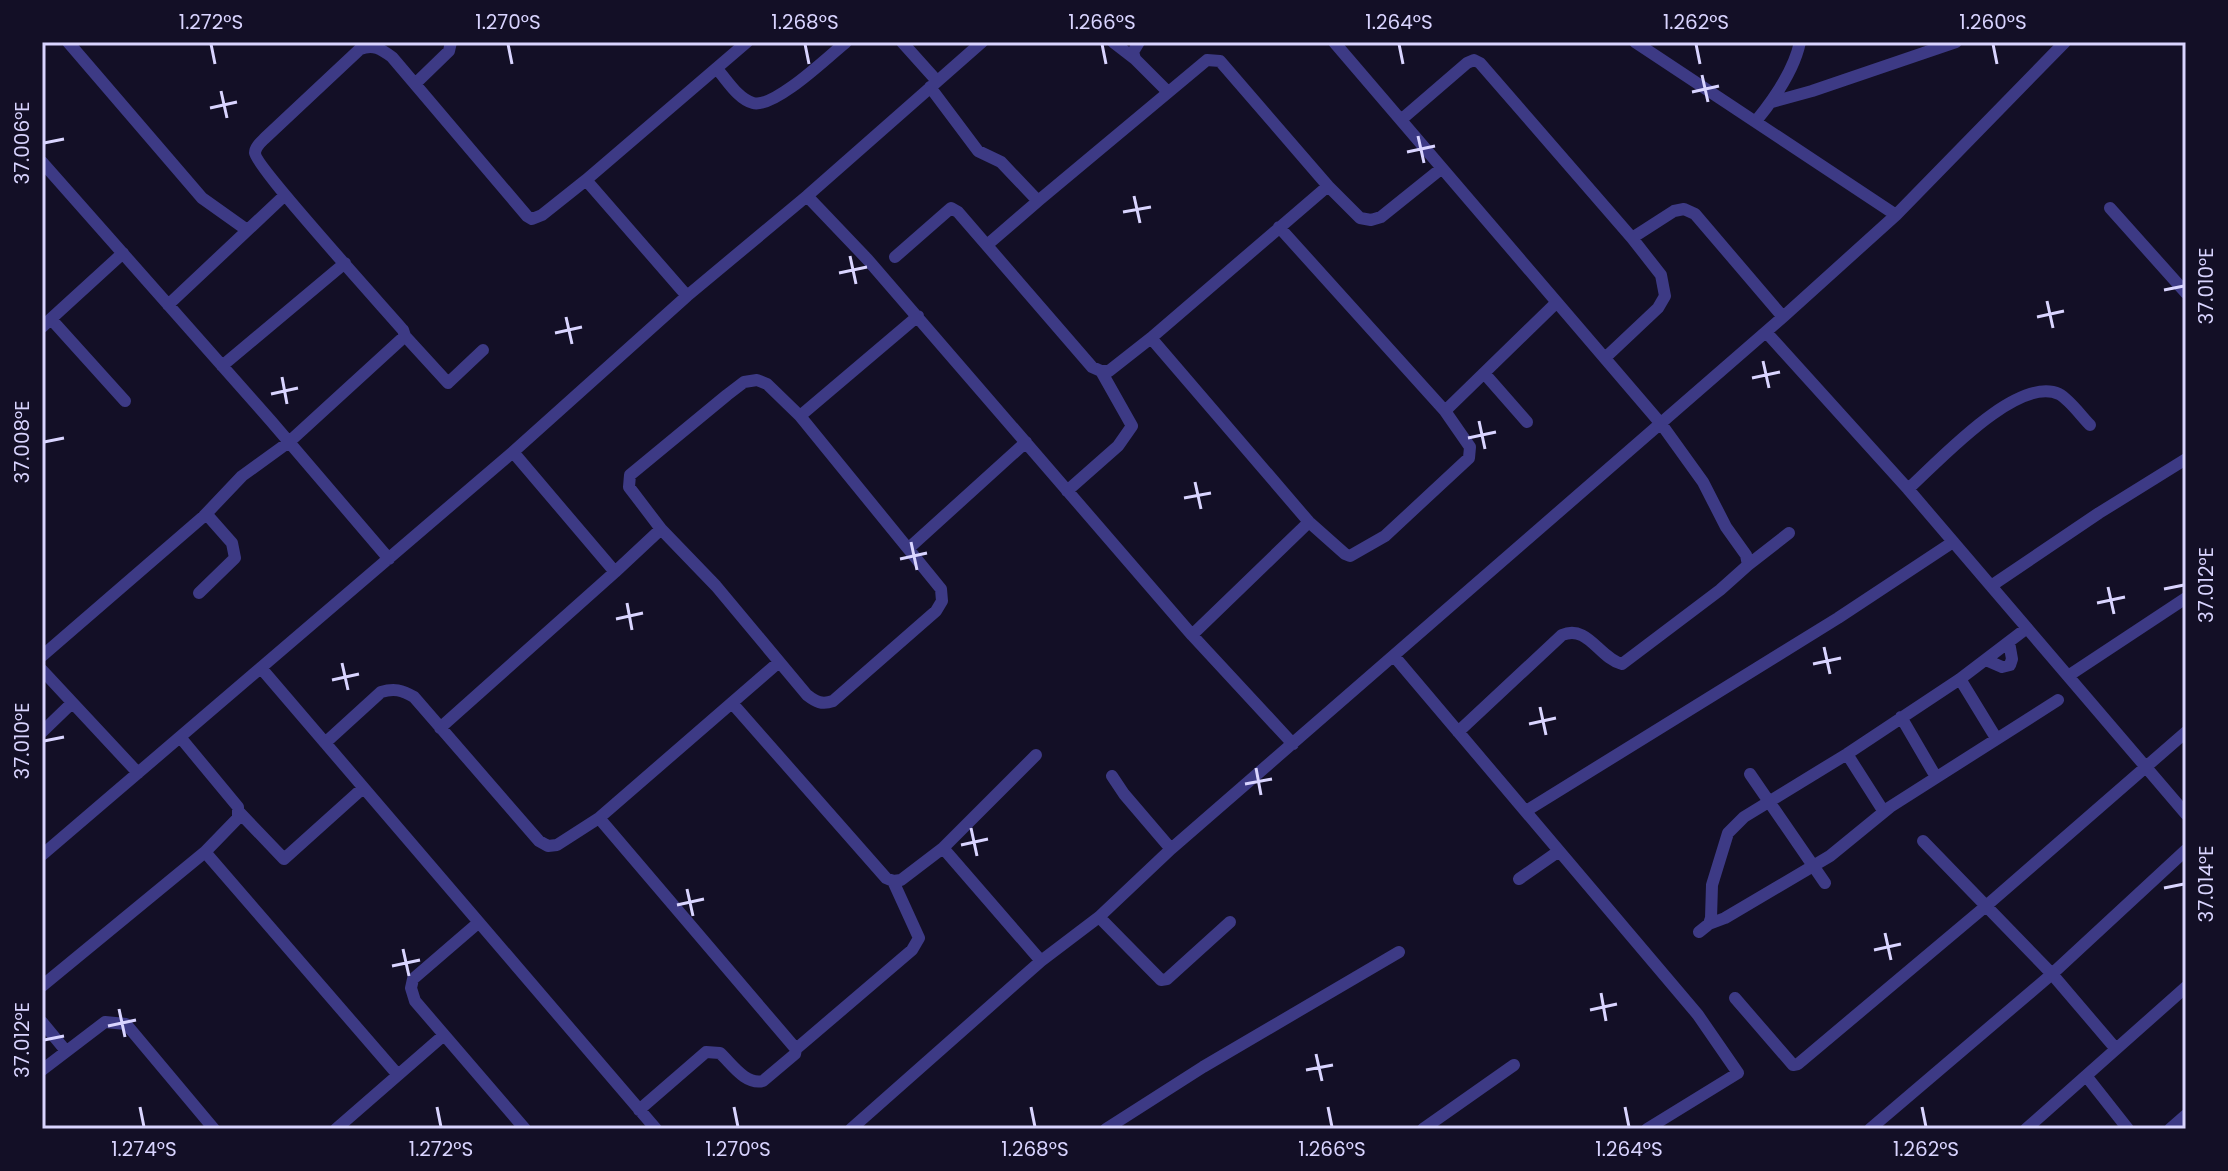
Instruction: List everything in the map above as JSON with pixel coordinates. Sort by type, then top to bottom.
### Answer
[{"type":"street","points":[[68,42],[202,198],[247,230]]},
{"type":"street","points":[[483,350],[448,383],[258,162],[255,154],[258,145],[360,49],[370,46],[380,48],[392,57],[532,219],[542,215],[586,180],[747,42]]},
{"type":"street","points":[[717,69],[745,100],[757,105],[768,102],[784,91],[846,42]]},
{"type":"street","points":[[902,42],[978,151],[1001,162],[1038,201]]},
{"type":"street","points":[[42,855],[513,452],[687,296],[807,196],[982,42]]},
{"type":"street","points":[[1113,42],[1167,91]]},
{"type":"street","points":[[1135,59],[1133,52],[1139,42]]},
{"type":"street","points":[[1334,42],[1662,425],[1703,482],[1726,527],[1746,555],[1748,565]]},
{"type":"street","points":[[1635,42],[1896,215]]},
{"type":"street","points":[[1756,121],[1772,102],[1800,42]]},
{"type":"street","points":[[1772,102],[1956,42]]},
{"type":"street","points":[[851,1129],[1041,961],[1099,917],[1171,849],[1783,317],[1896,215],[2065,42]]},
{"type":"street","points":[[415,84],[453,43]]},
{"type":"street","points":[[987,245],[1207,60],[1220,61],[1328,186],[1360,218],[1371,220],[1381,217],[1442,168]]},
{"type":"street","points":[[1402,119],[1467,63],[1474,60],[1480,63],[1632,238],[1661,275],[1665,296],[1658,308],[1606,357]]},
{"type":"street","points":[[42,162],[389,559]]},
{"type":"street","points":[[586,180],[687,296]]},
{"type":"street","points":[[895,257],[951,208],[958,212],[1092,367],[1109,371],[1328,186]]},
{"type":"street","points":[[168,305],[285,195]]},
{"type":"street","points":[[807,196],[918,316],[1192,635],[1293,744]]},
{"type":"street","points":[[2110,208],[2186,293]]},
{"type":"street","points":[[1632,238],[1674,211],[1684,209],[1695,214],[1783,317]]},
{"type":"street","points":[[1151,338],[1309,522],[1345,554],[1350,556],[1385,536],[1469,458],[1470,447],[1445,411],[1279,227]]},
{"type":"street","points":[[123,253],[47,323],[125,401]]},
{"type":"street","points":[[222,366],[345,263]]},
{"type":"street","points":[[1445,411],[1556,303]]},
{"type":"street","points":[[800,416],[918,316]]},
{"type":"street","points":[[1766,332],[1908,489],[2186,814]]},
{"type":"street","points":[[42,656],[204,516],[242,476],[289,442],[405,336]]},
{"type":"street","points":[[1067,491],[1118,446],[1132,426],[1101,371]]},
{"type":"street","points":[[1484,373],[1527,422]]},
{"type":"street","points":[[757,380],[767,384],[800,416],[941,589],[942,601],[936,611],[833,701],[825,704],[815,701],[716,586],[661,529],[629,487],[630,475],[744,382],[757,380]]},
{"type":"street","points":[[1908,489],[1995,411],[2026,394],[2044,390],[2062,395],[2090,425]]},
{"type":"street","points":[[909,548],[1026,442]]},
{"type":"street","points":[[513,452],[615,572]]},
{"type":"street","points":[[1991,586],[2186,459]]},
{"type":"street","points":[[199,593],[235,558],[232,543],[209,517],[204,516]]},
{"type":"street","points":[[1192,635],[1309,522]]},
{"type":"street","points":[[440,728],[661,529]]},
{"type":"street","points":[[1458,732],[1562,635],[1571,631],[1581,633],[1615,662],[1622,664],[1789,533]]},
{"type":"street","points":[[1526,811],[1838,618],[1953,542]]},
{"type":"street","points":[[2068,676],[2186,598]]},
{"type":"street","points":[[2027,628],[1960,679],[1744,817],[1728,833],[1712,885],[1704,928],[1830,856],[1884,812],[2058,700]]},
{"type":"street","points":[[1986,660],[2002,667],[2010,665],[2009,642]]},
{"type":"street","points":[[1394,656],[1698,1015],[1738,1073],[1647,1129]]},
{"type":"street","points":[[325,743],[381,692],[403,690],[414,697],[539,841],[548,846],[557,845],[599,818],[779,662]]},
{"type":"street","points":[[261,668],[656,1129]]},
{"type":"street","points":[[42,670],[138,773]]},
{"type":"street","points":[[1960,679],[1996,738]]},
{"type":"street","points":[[42,732],[72,703]]},
{"type":"street","points":[[732,703],[886,878],[893,881],[901,880],[943,848],[1036,755]]},
{"type":"street","points":[[1901,717],[1936,777]]},
{"type":"street","points":[[1735,998],[1793,1065],[1798,1064],[2186,732]]},
{"type":"street","points":[[180,737],[240,813],[284,859],[363,788]]},
{"type":"street","points":[[1847,754],[1884,812]]},
{"type":"street","points":[[1750,774],[1825,883]]},
{"type":"street","points":[[1112,776],[1171,849]]},
{"type":"street","points":[[42,986],[205,852],[240,813]]},
{"type":"street","points":[[599,818],[796,1049]]},
{"type":"street","points":[[1923,841],[2052,974],[2116,1049]]},
{"type":"street","points":[[943,848],[1041,961]]},
{"type":"street","points":[[1870,1129],[2052,974],[2186,850]]},
{"type":"street","points":[[1519,879],[1559,851]]},
{"type":"street","points":[[205,852],[398,1075]]},
{"type":"street","points":[[639,1110],[706,1052],[720,1053],[748,1081],[763,1081],[912,950],[919,938],[893,881]]},
{"type":"street","points":[[1099,917],[1161,980],[1167,979],[1230,922]]},
{"type":"street","points":[[478,923],[413,979],[411,988],[415,1001],[525,1129]]},
{"type":"street","points":[[1106,1129],[1203,1067],[1399,952]]},
{"type":"street","points":[[2026,1129],[2186,987]]},
{"type":"street","points":[[42,1022],[66,1051]]},
{"type":"street","points":[[42,1070],[105,1022],[126,1024],[214,1129]]},
{"type":"street","points":[[336,1129],[444,1035]]},
{"type":"street","points":[[1423,1129],[1514,1065]]},
{"type":"street","points":[[2087,1077],[2128,1129]]},
{"type":"street","points":[[2170,1129],[2186,1115]]}]
